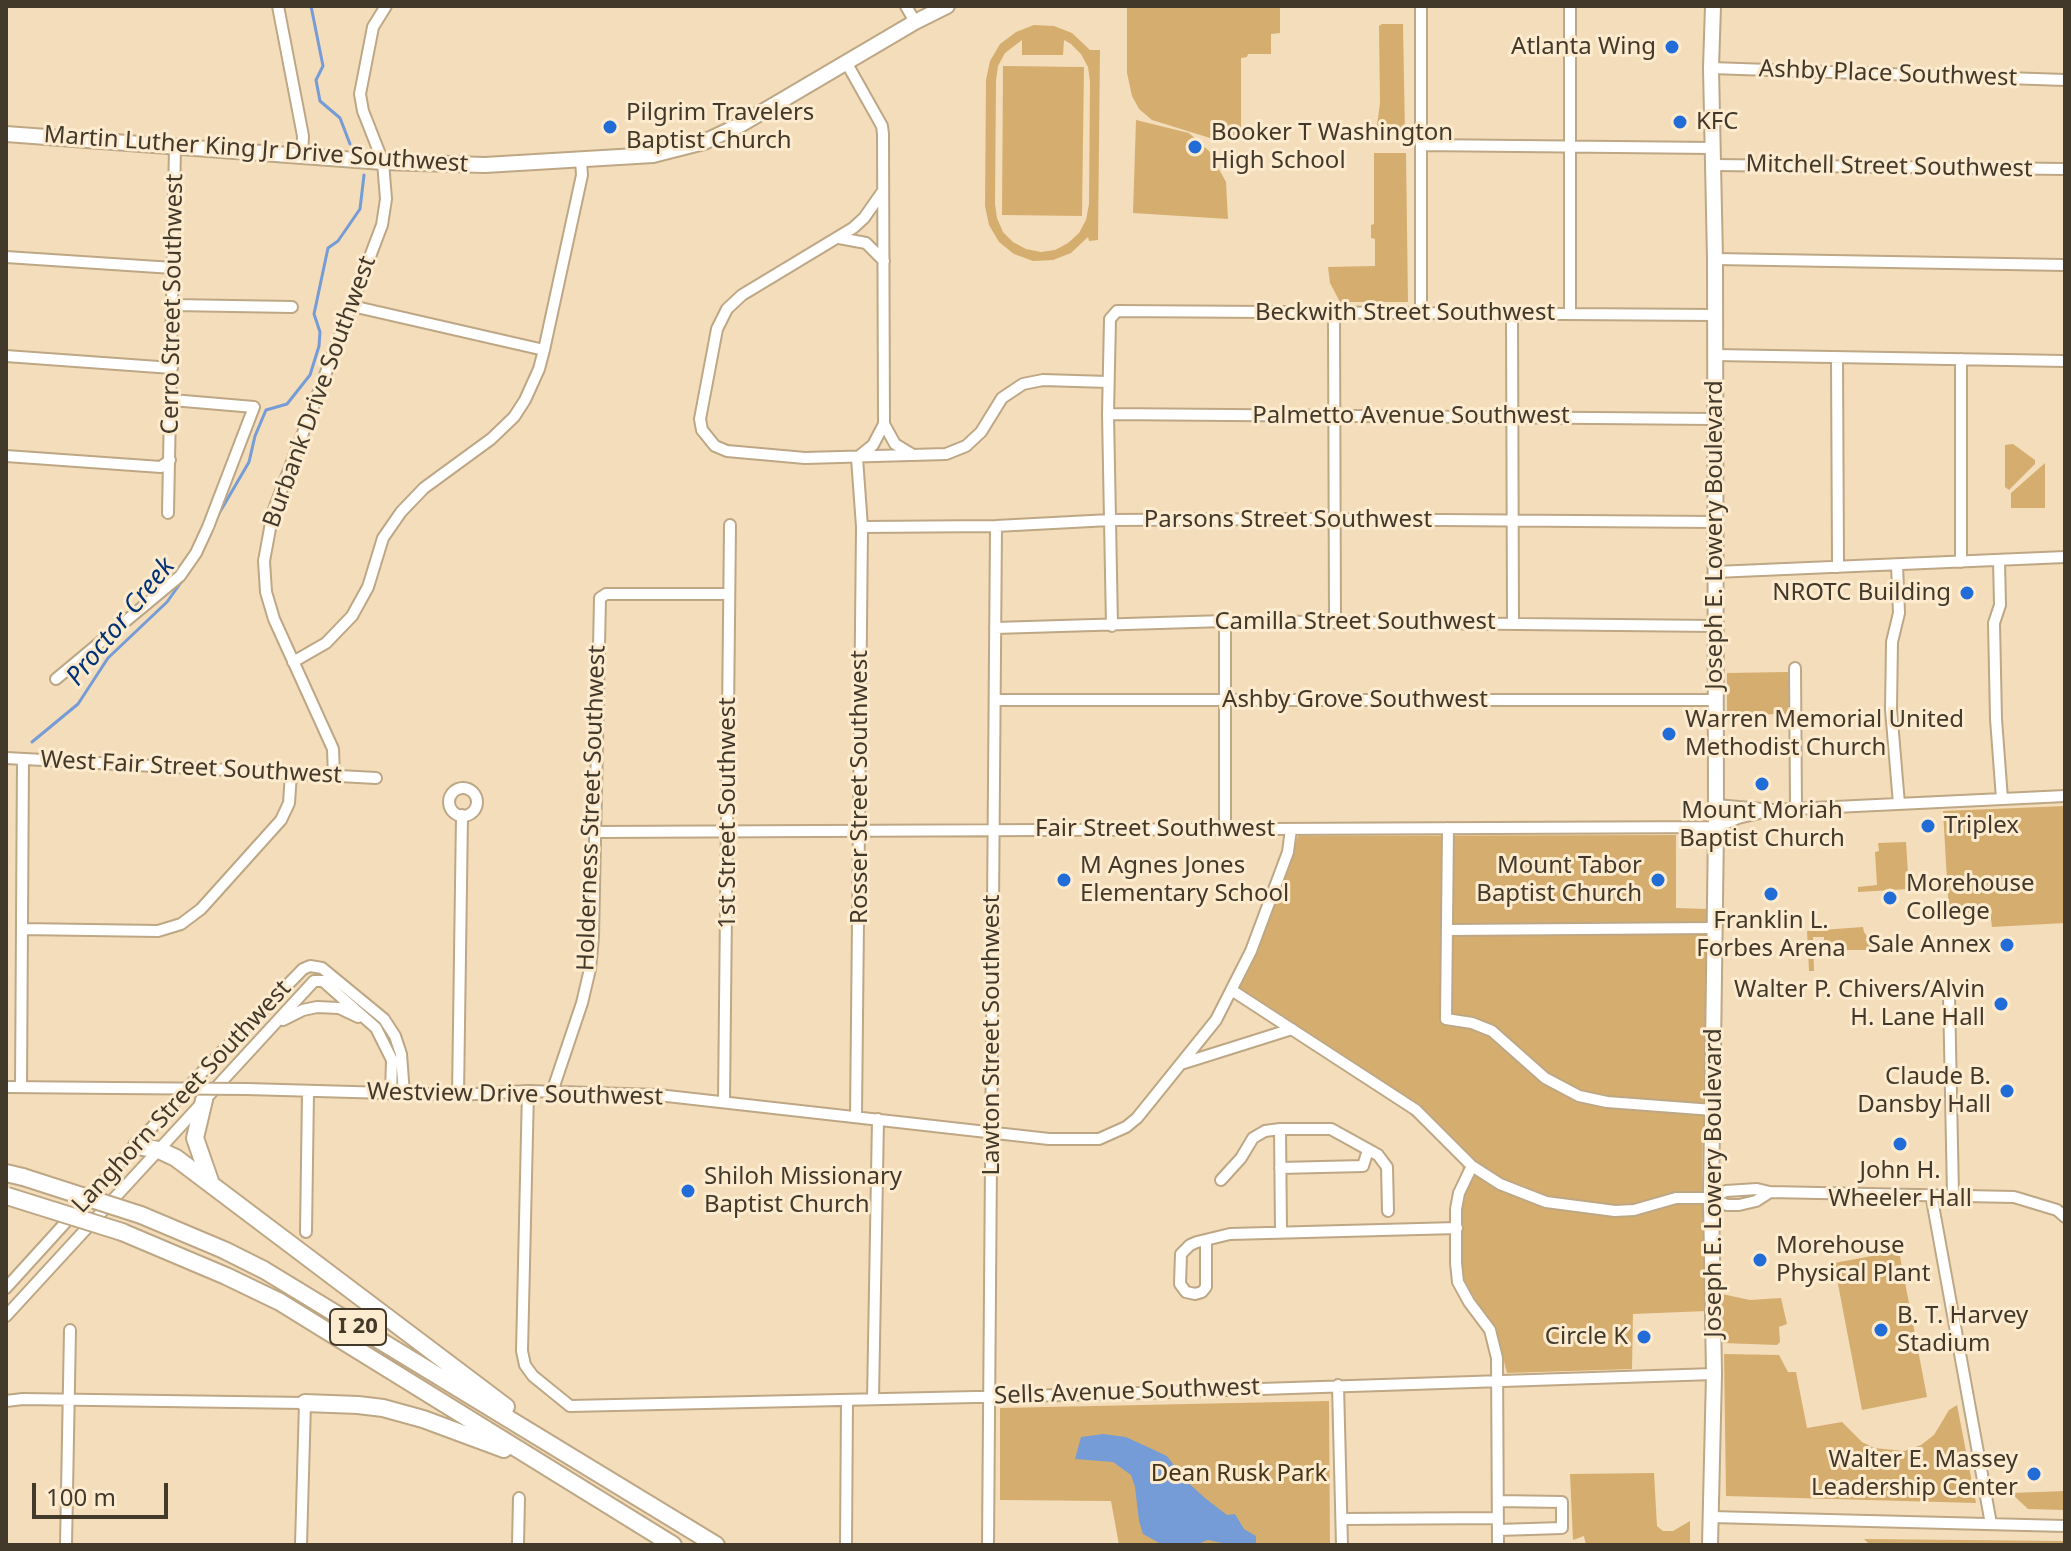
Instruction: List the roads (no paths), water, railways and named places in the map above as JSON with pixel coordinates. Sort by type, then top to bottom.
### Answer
[{"type":"highway","points":[[204,1100],[195,1138],[211,1184]]},
{"type":"highway","points":[[137,1146],[159,1150],[176,1158],[567,1454]]},
{"type":"highway","name":"I 20","points":[[14,1175],[141,1215],[264,1270],[716,1545]]},
{"type":"highway","name":"I 20","points":[[7,1196],[122,1232],[280,1302],[673,1545]]},
{"type":"highway","points":[[305,1403],[358,1405],[407,1414],[543,1464]]},
{"type":"main road","name":"Martin Luther King Jr Drive Southwest","points":[[6,134],[383,162],[485,165],[653,155],[704,142],[740,125],[947,6]]},
{"type":"main road","name":"Joseph E. Lowery Boulevard","points":[[1710,1545],[1714,1374],[1711,1198],[1716,827],[1713,6]]},
{"type":"street","points":[[278,6],[303,136],[302,156]]},
{"type":"street","name":"Burbank Drive Southwest","points":[[334,776],[333,749],[274,619],[266,592],[264,561],[268,530],[382,225],[386,199],[383,162],[363,111],[360,94],[373,27],[386,6]]},
{"type":"street","points":[[906,6],[915,22]]},
{"type":"street","points":[[1421,6],[1421,313]]},
{"type":"street","points":[[1570,6],[1570,314]]},
{"type":"street","points":[[846,62],[882,126],[884,189],[884,424],[873,445],[857,458]]},
{"type":"street","name":"Ashby Place Southwest","points":[[1711,68],[2065,80]]},
{"type":"street","points":[[1421,145],[1712,148]]},
{"type":"street","name":"Cerro Street Southwest","points":[[168,513],[175,147]]},
{"type":"street","points":[[293,662],[326,643],[352,616],[368,587],[383,538],[401,512],[424,488],[491,439],[514,417],[533,385],[544,350],[582,175],[581,161]]},
{"type":"street","name":"Mitchell Street Southwest","points":[[1714,165],[2065,169]]},
{"type":"street","points":[[884,189],[864,218],[839,238],[742,295],[727,309],[717,329],[700,419],[707,439],[727,451],[805,458],[946,454],[966,446],[981,432],[1002,398],[1023,384],[1043,380],[1108,382],[1112,626]]},
{"type":"street","points":[[839,238],[866,243],[884,261]]},
{"type":"street","points":[[6,257],[173,268]]},
{"type":"street","points":[[1715,259],[2065,265]]},
{"type":"street","points":[[173,305],[292,307]]},
{"type":"street","points":[[352,306],[544,350]]},
{"type":"street","name":"Beckwith Street Southwest","points":[[1108,382],[1110,319],[1117,311],[1715,315]]},
{"type":"street","points":[[1334,312],[1335,623]]},
{"type":"street","points":[[1512,314],[1513,623]]},
{"type":"street","points":[[1715,355],[2065,361]]},
{"type":"street","points":[[6,356],[172,368]]},
{"type":"street","points":[[1837,357],[1838,567]]},
{"type":"street","points":[[1961,359],[1961,562]]},
{"type":"street","points":[[56,679],[180,576],[196,553],[208,527],[254,407],[172,400]]},
{"type":"street","name":"Palmetto Avenue Southwest","points":[[1108,414],[1715,419]]},
{"type":"street","points":[[884,424],[895,444],[915,455]]},
{"type":"street","points":[[6,456],[161,467],[170,460]]},
{"type":"street","name":"Rosser Street Southwest","points":[[856,1117],[862,527],[857,458]]},
{"type":"street","name":"Parsons Street Southwest","points":[[862,527],[996,526],[1110,520],[1715,522]]},
{"type":"street","name":"1st Street Southwest","points":[[724,1102],[730,525]]},
{"type":"street","name":"Lawton Street Southwest","points":[[988,1545],[996,526]]},
{"type":"street","points":[[1715,572],[2065,557]]},
{"type":"street","points":[[1999,560],[2000,605],[1994,623],[2002,799]]},
{"type":"street","points":[[1897,565],[1899,613],[1892,642],[1891,709],[1899,804]]},
{"type":"street","name":"Holderness Street Southwest","points":[[552,1092],[590,969],[600,598],[606,594],[729,594]]},
{"type":"street","points":[[1225,621],[1225,829]]},
{"type":"street","name":"Camilla Street Southwest","points":[[995,628],[1225,621],[1716,626]]},
{"type":"street","points":[[1795,668],[1796,808]]},
{"type":"street","name":"Ashby Grove Southwest","points":[[995,700],[1716,700]]},
{"type":"street","name":"West Fair Street Southwest","points":[[6,758],[376,778]]},
{"type":"street","points":[[21,1087],[23,759]]},
{"type":"street","points":[[22,929],[158,931],[181,924],[201,909],[281,820],[289,803],[291,773]]},
{"type":"street","points":[[1716,805],[1772,810],[2065,796]]},
{"type":"street","name":"Fair Street Southwest","points":[[595,832],[1716,827],[1772,810]]},
{"type":"street","points":[[458,1095],[462,815]]},
{"type":"street","points":[[1448,828],[1446,1019],[1472,1023],[1492,1031],[1545,1078],[1579,1096],[1607,1102],[1713,1110]]},
{"type":"street","name":"Westview Drive Southwest","points":[[6,1087],[458,1095],[528,1091],[658,1095],[1083,1140],[1113,1134],[1137,1118],[1209,1029],[1233,991],[1288,852],[1291,829]]},
{"type":"street","points":[[1447,930],[1715,928]]},
{"type":"street","points":[[310,966],[314,981]]},
{"type":"street","name":"Langhorn Street Southwest","points":[[6,1288],[295,974],[310,966],[322,968],[384,1019],[395,1036],[401,1054],[404,1094]]},
{"type":"street","name":"Langhorn Street Southwest","points":[[6,1316],[314,981],[323,981],[376,1028],[392,1060],[391,1094]]},
{"type":"street","points":[[1233,991],[1416,1110],[1472,1166],[1500,1184],[1546,1202],[1615,1211],[1634,1210],[1676,1198],[1711,1198],[1727,1205],[1739,1205],[1756,1201],[1770,1192]]},
{"type":"street","points":[[1949,994],[1953,1195]]},
{"type":"street","points":[[274,1025],[303,1010],[317,1007],[339,1008],[368,1021]]},
{"type":"street","points":[[1182,1064],[1292,1029]]},
{"type":"street","name":"Sells Avenue Southwest","points":[[528,1091],[522,1351],[525,1365],[547,1389],[562,1402],[578,1408],[1714,1374]]},
{"type":"street","points":[[306,1232],[308,1092]]},
{"type":"street","points":[[873,1399],[878,1119]]},
{"type":"street","points":[[1280,1129],[1281,1231]]},
{"type":"street","points":[[1221,1180],[1241,1158],[1253,1138],[1265,1131],[1331,1129],[1378,1155],[1387,1167],[1388,1211]]},
{"type":"street","points":[[1280,1168],[1363,1166],[1368,1150]]},
{"type":"street","points":[[1472,1166],[1459,1193],[1456,1263],[1458,1282],[1490,1330],[1495,1344],[1498,1381],[1498,1545]]},
{"type":"street","points":[[1711,1198],[1740,1189],[2014,1197],[2057,1210],[2065,1217]]},
{"type":"street","points":[[1931,1194],[1991,1524]]},
{"type":"street","points":[[1206,1240],[1206,1287],[1195,1294],[1186,1292],[1180,1284],[1181,1254],[1190,1245],[1206,1240],[1247,1232],[1457,1228]]},
{"type":"street","points":[[66,1545],[70,1330]]},
{"type":"street","points":[[1338,1385],[1342,1545]]},
{"type":"street","points":[[6,1398],[305,1403],[301,1545]]},
{"type":"street","points":[[846,1545],[847,1400]]},
{"type":"street","points":[[518,1545],[519,1498]]},
{"type":"street","points":[[1342,1519],[1562,1528],[1562,1502],[1498,1501]]},
{"type":"street","points":[[1711,1517],[2065,1526]]},
{"type":"water","points":[[1103,1434],[1126,1437],[1167,1456],[1184,1479],[1205,1498],[1227,1515],[1235,1514],[1244,1529],[1256,1536],[1256,1543],[1232,1545],[1208,1540],[1195,1545],[1163,1545],[1143,1534],[1131,1475],[1113,1462],[1075,1459],[1081,1437]]},
{"type":"waterway","name":"Proctor Creek","points":[[311,6],[323,66],[316,80],[320,101],[340,118],[350,144]]},
{"type":"waterway","name":"Proctor Creek","points":[[217,517],[249,462],[266,410],[287,404],[310,375],[319,346],[320,332],[314,314],[328,248],[338,241],[360,209],[364,175]]},
{"type":"waterway","name":"Proctor Creek","points":[[32,742],[78,704],[108,658],[167,602],[192,567]]},
{"type":"place","name":"Atlanta Wing","points":[[1672,47]]},
{"type":"place","name":"KFC","points":[[1680,122]]},
{"type":"place","name":"Pilgrim Travelers Baptist Church","points":[[610,127]]},
{"type":"place","name":"Booker T Washington High School","points":[[1195,147]]},
{"type":"place","name":"NROTC Building","points":[[1967,593]]},
{"type":"place","name":"Warren Memorial United Methodist Church","points":[[1669,734]]},
{"type":"place","name":"Mount Moriah Baptist Church","points":[[1762,784]]},
{"type":"place","name":"Triplex","points":[[1928,826]]},
{"type":"place","name":"M Agnes Jones Elementary School","points":[[1064,880]]},
{"type":"place","name":"Mount Tabor Baptist Church","points":[[1658,880]]},
{"type":"place","name":"Franklin L. Forbes Arena","points":[[1771,894]]},
{"type":"place","name":"Morehouse College","points":[[1890,898]]},
{"type":"place","name":"Sale Annex","points":[[2007,945]]},
{"type":"place","name":"Walter P. Chivers/Alvin H. Lane Hall","points":[[2001,1004]]},
{"type":"place","name":"Claude B. Dansby Hall","points":[[2007,1091]]},
{"type":"place","name":"John H. Wheeler Hall","points":[[1900,1144]]},
{"type":"place","name":"Shiloh Missionary Baptist Church","points":[[688,1191]]},
{"type":"place","name":"Morehouse Physical Plant","points":[[1760,1260]]},
{"type":"place","name":"B. T. Harvey Stadium","points":[[1881,1330]]},
{"type":"place","name":"Circle K","points":[[1644,1337]]},
{"type":"place","name":"Walter E. Massey Leadership Center","points":[[2034,1474]]},
{"type":"park label","name":"Dean Rusk Park","points":[[1239,1474]]}]
